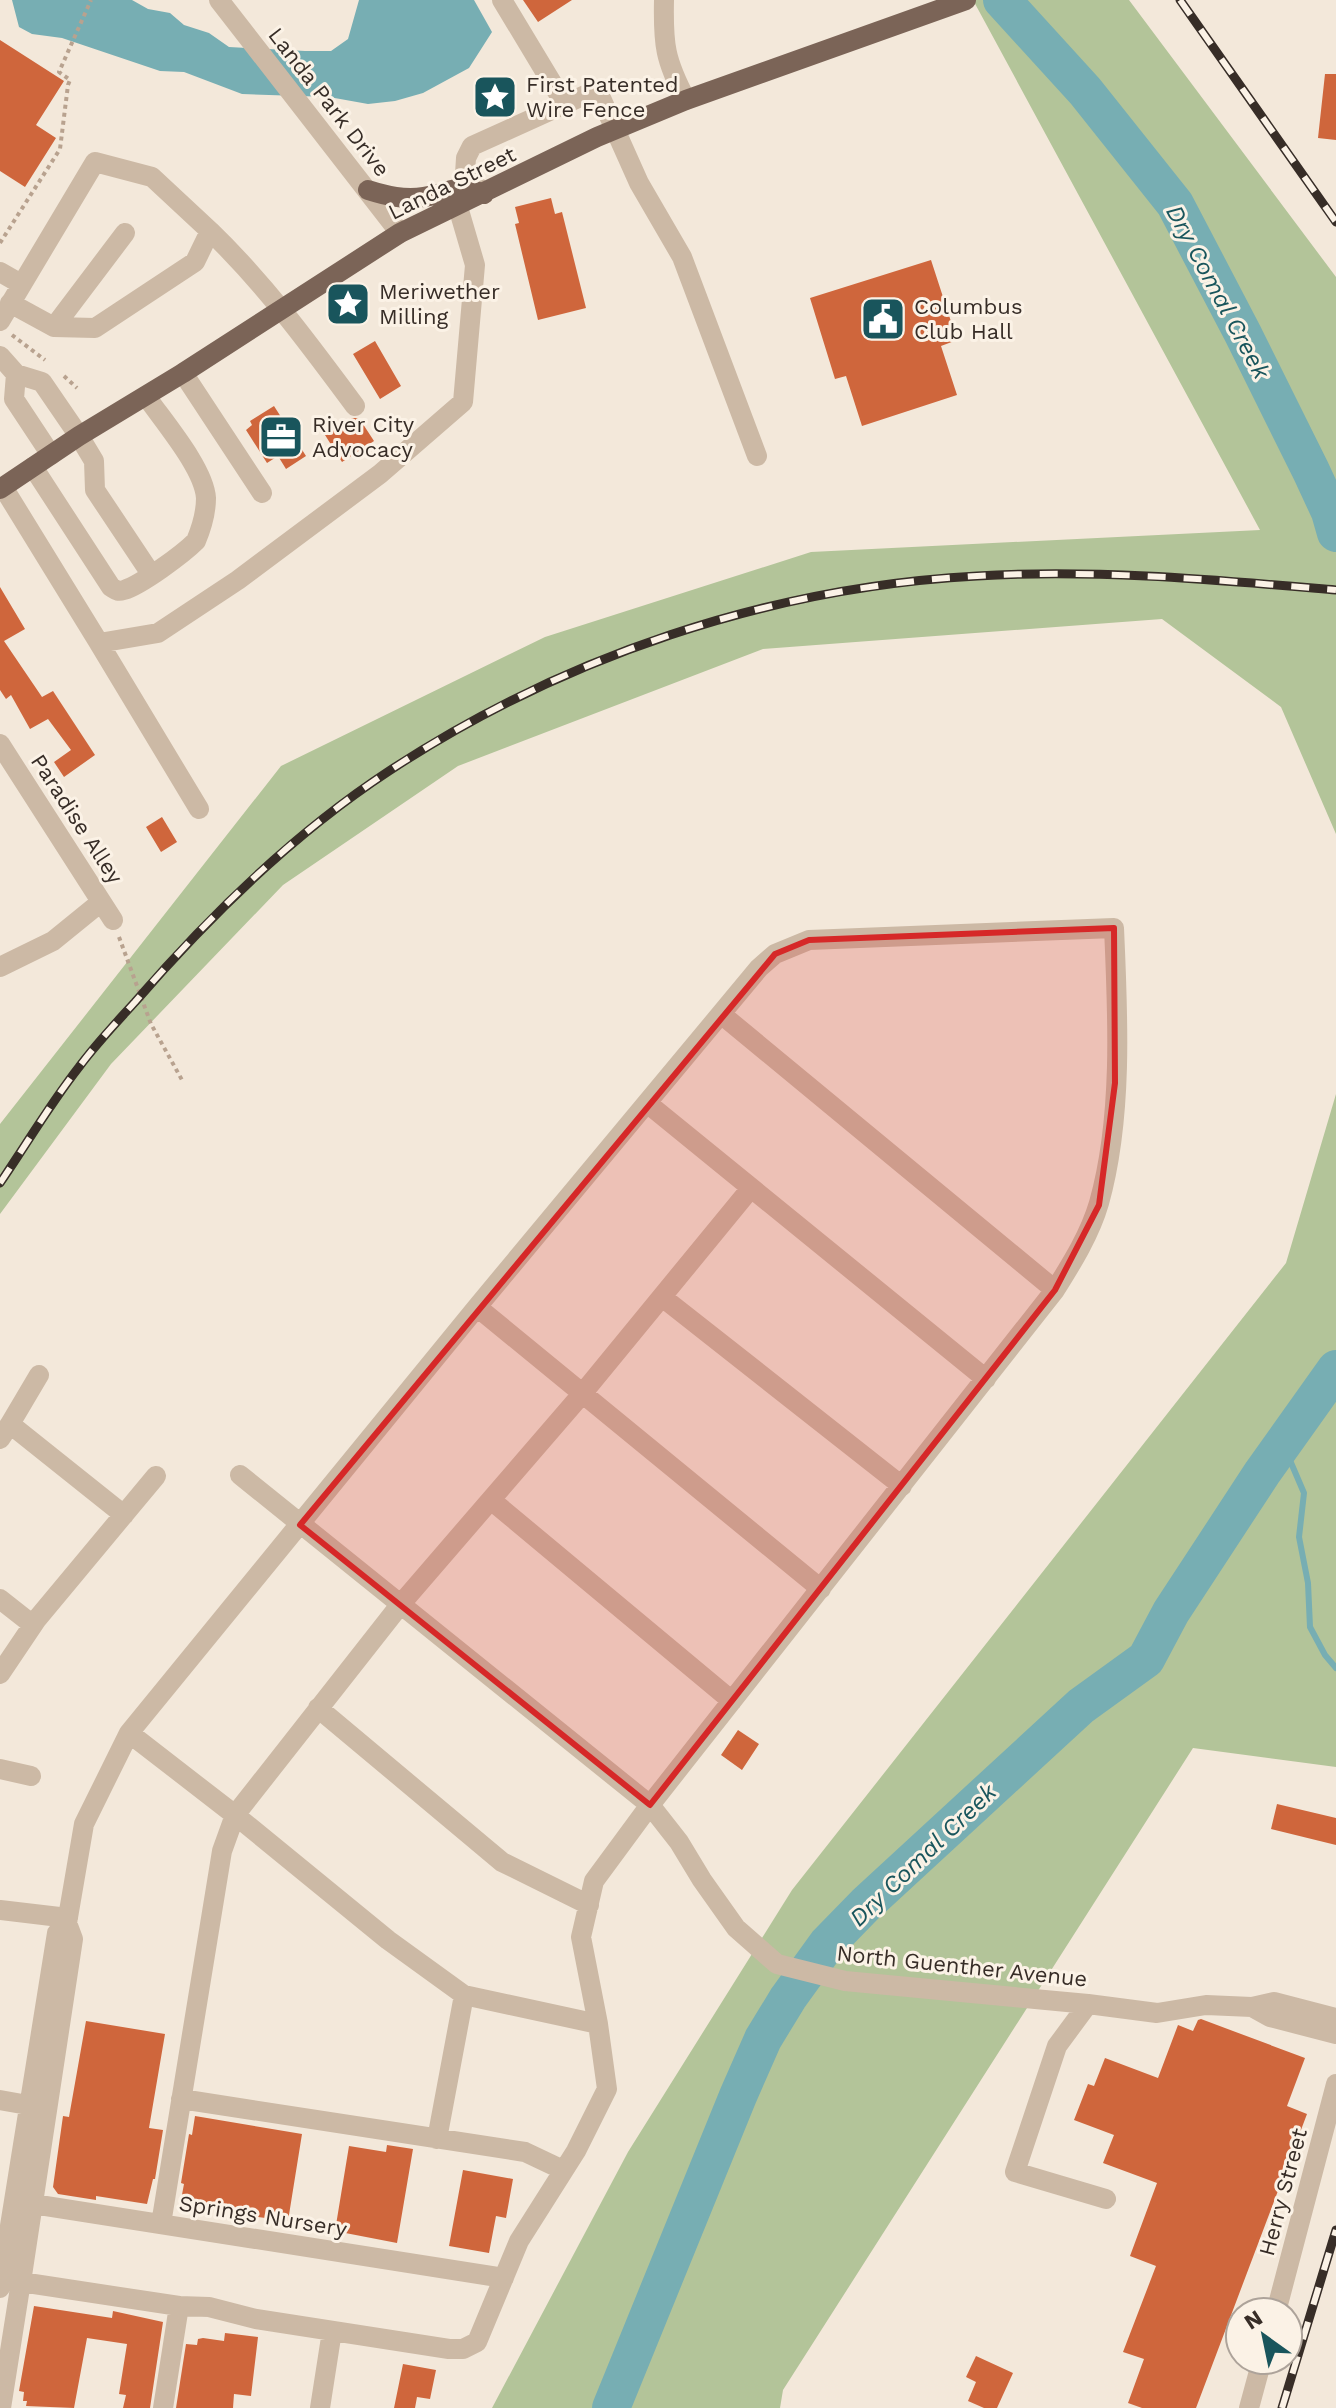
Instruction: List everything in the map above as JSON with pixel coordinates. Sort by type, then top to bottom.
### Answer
[{"type":"main road","name":"Landa Street","points":[[1,488],[400,233],[616,129],[686,100],[966,0]]},
{"type":"main road","points":[[368,190],[397,198],[426,197],[465,186],[484,194]]},
{"type":"street","points":[[502,0],[558,93]]},
{"type":"street","points":[[664,0],[663,40],[671,72],[686,100]]},
{"type":"street","name":"Landa Park Drive","points":[[221,2],[400,233]]},
{"type":"street","points":[[484,194],[465,174],[466,158],[472,146],[585,95],[601,98],[639,183],[682,257],[757,456]]},
{"type":"street","points":[[210,231],[195,262],[95,328],[54,327],[5,312],[95,162],[152,177],[210,231],[246,266],[283,309],[355,406]]},
{"type":"street","points":[[99,643],[158,633],[238,580],[380,474],[463,402],[475,265],[458,207]]},
{"type":"street","points":[[54,327],[125,233]]},
{"type":"street","points":[[0,272],[21,284]]},
{"type":"street","points":[[0,356],[16,374],[42,382],[94,461],[95,490],[151,574]]},
{"type":"street","points":[[183,373],[262,493]]},
{"type":"street","points":[[16,374],[14,399],[51,455]]},
{"type":"street","points":[[33,467],[111,587],[123,590],[151,574],[196,541],[206,499],[190,462],[146,396]]},
{"type":"street","points":[[1,488],[199,809]]},
{"type":"street","name":"Paradise Alley","points":[[0,744],[113,920]]},
{"type":"street","points":[[0,967],[53,941],[101,902]]},
{"type":"street","points":[[1,2408],[7,2283],[38,2106],[73,1939],[68,1920],[84,1824],[129,1733],[477,1307],[759,968],[775,954],[809,940],[1114,928],[1116,1036],[1111,1148],[1099,1205],[1077,1255],[1055,1290],[650,1805],[594,1881],[581,1937],[607,2089],[576,2151],[519,2241],[477,2342],[468,2347],[449,2349],[256,2319],[209,2307],[179,2306],[7,2283]]},
{"type":"street","points":[[721,1014],[1055,1290]]},
{"type":"street","points":[[647,1103],[986,1379]]},
{"type":"street","points":[[161,2224],[222,1851],[235,1815],[400,1605],[582,1394],[751,1188]]},
{"type":"street","points":[[662,1297],[902,1486]]},
{"type":"street","points":[[477,1307],[821,1589]]},
{"type":"street","points":[[39,1375],[5,1432],[124,1515]]},
{"type":"street","name":"North Guenther Avenue","points":[[240,1475],[650,1805],[679,1842],[736,1928],[777,1964],[845,1981],[1157,2013],[1206,2005],[1252,2007],[1274,2002],[1336,2018]]},
{"type":"street","points":[[0,1674],[33,1625],[156,1476]]},
{"type":"street","points":[[491,1500],[732,1701]]},
{"type":"street","points":[[0,1599],[33,1625]]},
{"type":"street","points":[[318,1708],[502,1862],[589,1905]]},
{"type":"street","points":[[129,1733],[388,1940],[464,1995],[598,2024]]},
{"type":"street","points":[[0,1769],[31,1776]]},
{"type":"street","points":[[0,1910],[68,1920]]},
{"type":"street","points":[[437,2139],[464,1995]]},
{"type":"street","points":[[1088,2004],[1057,2046],[1015,2172],[1106,2199]]},
{"type":"street","name":"North Guenther Avenue","points":[[1252,2007],[1270,2017],[1336,2034]]},
{"type":"street","name":"Herry Street","points":[[1280,2296],[1336,2084]]},
{"type":"street","points":[[181,2099],[530,2153],[563,2170]]},
{"type":"street","points":[[0,2100],[38,2106]]},
{"type":"street","name":"Springs Nursery","points":[[23,2203],[504,2278]]},
{"type":"street","points":[[163,2408],[179,2306]]},
{"type":"street","points":[[320,2408],[332,2331]]},
{"type":"street","points":[[1249,2408],[1258,2376]]},
{"type":"path","points":[[0,243],[60,149],[70,80],[59,72],[91,0]]},
{"type":"path","points":[[113,920],[151,1024],[182,1080]]},
{"type":"highlighted area","points":[[1114,928],[1115,1083],[1099,1205],[1055,1290],[650,1805],[300,1525],[775,954],[809,940]]},
{"type":"green space","points":[[973,0],[1129,0],[1336,277],[1336,834],[1281,707],[1162,619],[763,649],[458,766],[283,885],[111,1064],[0,1214],[0,1124],[281,766],[545,637],[811,552],[1260,530]]},
{"type":"green space","points":[[1336,1094],[1336,1767],[1193,1748],[783,2390],[780,2408],[492,2408],[628,2152],[792,1890],[1286,1263]]},
{"type":"water","points":[[12,0],[132,0],[148,9],[170,13],[184,25],[209,33],[229,47],[331,51],[348,39],[359,0],[474,0],[492,32],[469,68],[423,93],[368,104],[329,97],[242,94],[184,72],[160,71],[62,38],[32,34],[19,27]]},
{"type":"building","points":[[523,0],[572,0],[538,22]]},
{"type":"building","points":[[0,40],[64,81],[36,125],[56,138],[25,187],[0,171]]},
{"type":"building","points":[[1325,74],[1336,74],[1336,140],[1318,138]]},
{"type":"building","points":[[551,198],[555,214],[562,212],[586,308],[538,320],[515,224],[519,223],[515,207]]},
{"type":"building","name":"Columbus Club Hall","points":[[931,260],[957,340],[941,346],[957,395],[862,426],[846,376],[835,379],[810,298]]},
{"type":"building","points":[[375,341],[401,386],[380,399],[353,354]]},
{"type":"building","points":[[274,406],[306,456],[286,469],[278,456],[267,463],[246,430],[252,425],[250,421]]},
{"type":"building","points":[[350,418],[359,418],[374,441],[342,462],[325,435]]},
{"type":"building","points":[[0,587],[25,629],[4,641],[42,697],[53,691],[95,755],[64,777],[54,762],[71,750],[48,719],[30,729],[11,695],[6,699],[0,690]]},
{"type":"building","points":[[162,817],[177,842],[161,852],[146,827]]},
{"type":"building","points":[[738,1730],[759,1744],[742,1770],[721,1755]]},
{"type":"building","points":[[1277,1804],[1336,1818],[1336,1845],[1271,1829]]},
{"type":"building","points":[[1198,2020],[1305,2058],[1287,2106],[1307,2114],[1238,2296],[1224,2296],[1224,2334],[1196,2408],[1142,2408],[1128,2403],[1144,2359],[1123,2352],[1156,2266],[1130,2256],[1157,2183],[1103,2163],[1114,2135],[1074,2120],[1088,2084],[1094,2086],[1105,2058],[1158,2078],[1178,2025],[1193,2031]]},
{"type":"building","points":[[86,2021],[165,2034],[149,2128],[163,2130],[155,2179],[147,2204],[58,2194],[53,2187],[63,2116],[69,2117]]},
{"type":"building","points":[[195,2116],[302,2134],[288,2221],[258,2217],[259,2211],[181,2200],[189,2134],[192,2135]]},
{"type":"building","points":[[387,2145],[413,2149],[397,2243],[335,2231],[349,2146],[386,2152]]},
{"type":"building","points":[[463,2170],[513,2179],[506,2218],[496,2216],[489,2253],[449,2246]]},
{"type":"building","points":[[34,2306],[112,2318],[113,2311],[163,2322],[150,2408],[123,2408],[126,2395],[119,2394],[127,2344],[87,2338],[74,2408],[26,2406],[24,2392],[19,2391]]},
{"type":"building","points":[[225,2333],[258,2337],[251,2396],[234,2394],[233,2408],[176,2408],[186,2344],[197,2345],[198,2339],[203,2338],[224,2341]]},
{"type":"building","points":[[976,2356],[1013,2373],[997,2408],[984,2408],[968,2401],[976,2382],[966,2377]]},
{"type":"building","points":[[403,2364],[436,2370],[430,2399],[417,2397],[415,2408],[394,2408]]},
{"type":"waterway","name":"Dry Comal Creek","points":[[1002,0],[1085,91],[1175,204],[1311,471],[1336,533]]},
{"type":"waterway","name":"Dry Comal Creek","points":[[611,2408],[738,2096],[763,2039],[788,1998],[827,1944],[866,1904],[1081,1706],[1146,1659],[1171,1612],[1262,1473],[1336,1369]]},
{"type":"waterway","points":[[1283,1444],[1304,1493],[1299,1537],[1308,1583],[1310,1627],[1336,1668]]},
{"type":"railway","points":[[1180,0],[1336,222]]},
{"type":"railway","points":[[0,1183],[58,1095],[99,1042],[223,907],[286,849],[354,795],[455,730],[596,662],[746,612],[822,595],[899,583],[977,576],[1067,574],[1336,590]]},
{"type":"railway","points":[[1282,2408],[1336,2230]]},
{"type":"place","name":"First Patented Wire Fence","points":[[495,97]]},
{"type":"place","name":"Meriwether Milling","points":[[348,304]]},
{"type":"place","name":"Columbus Club Hall","points":[[883,319]]},
{"type":"place","name":"River City Advocacy","points":[[281,437]]}]
